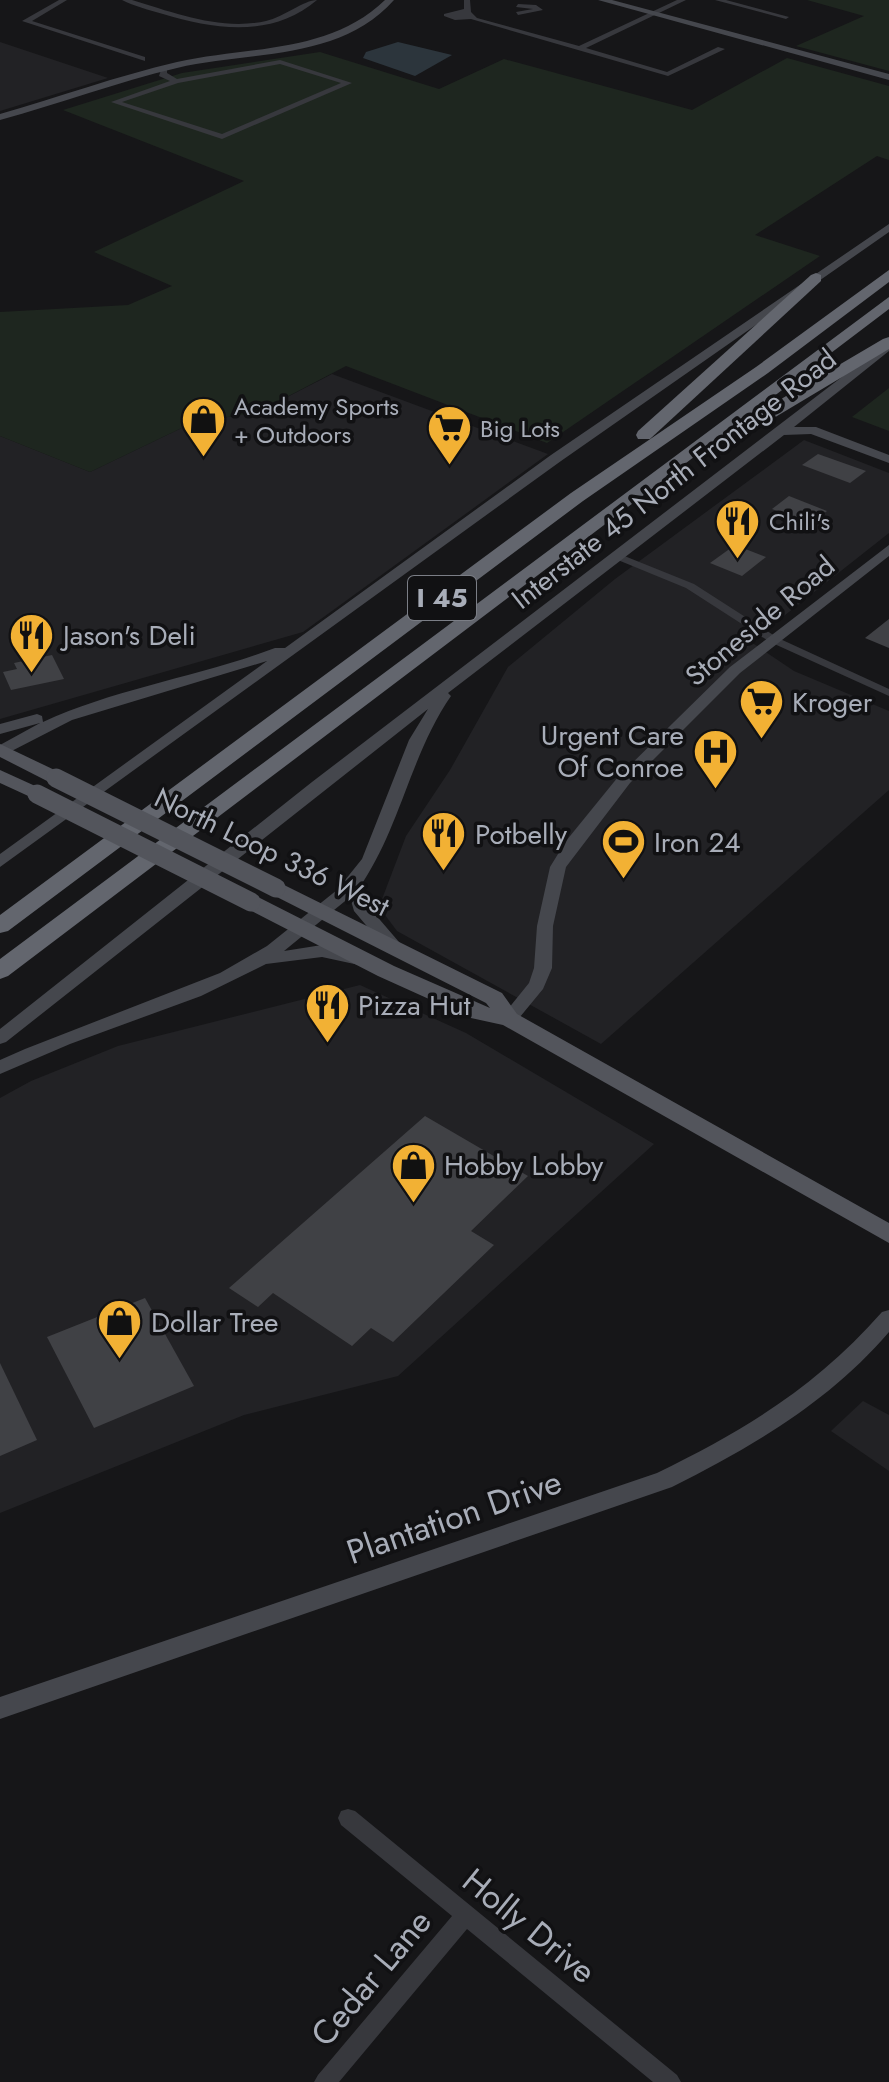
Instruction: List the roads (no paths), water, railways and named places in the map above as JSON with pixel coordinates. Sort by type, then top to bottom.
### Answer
[{"type":"highway","name":"I 45","points":[[0,926],[577,497],[762,370],[889,275]]},
{"type":"highway","points":[[577,497],[816,278]]},
{"type":"highway","name":"I 45","points":[[0,971],[615,505],[889,302]]},
{"type":"highway","points":[[615,505],[889,343]]},
{"type":"main road","points":[[0,117],[162,70],[326,38],[364,23],[390,0]]},
{"type":"main road","points":[[602,0],[889,77]]},
{"type":"main road","points":[[0,862],[556,458],[889,227]]},
{"type":"main road","name":"Interstate 45 North Frontage Road","points":[[0,1038],[306,795],[811,408],[889,343]]},
{"type":"main road","points":[[811,408],[810,417],[815,421],[889,449]]},
{"type":"main road","points":[[779,432],[797,428],[812,430],[889,459]]},
{"type":"main road","name":"Stoneside Road","points":[[509,1019],[528,999],[543,968],[545,926],[563,857],[632,772],[735,670],[889,549]]},
{"type":"main road","points":[[0,729],[18,726],[96,696],[143,690],[222,672],[315,635]]},
{"type":"main road","points":[[0,1068],[73,1035],[224,978],[256,962],[321,911],[355,882],[379,841],[410,755],[431,712],[461,676]]},
{"type":"main road","points":[[1,751],[54,720],[143,690]]},
{"type":"main road","name":"North Loop 336 West","points":[[1,751],[494,998],[509,1019]]},
{"type":"main road","name":"North Loop 336 West","points":[[0,776],[367,961],[479,1013],[509,1019],[889,1234]]},
{"type":"main road","points":[[355,882],[360,907],[393,946]]},
{"type":"main road","points":[[256,962],[294,953],[322,951],[367,961]]},
{"type":"main road","name":"Plantation Drive","points":[[0,1708],[664,1480],[757,1434],[808,1399],[844,1368],[889,1318]]},
{"type":"street","points":[[64,0],[26,21],[142,59]]},
{"type":"street","points":[[125,0],[223,28],[283,17],[314,0]]},
{"type":"street","points":[[467,0],[470,14],[493,25],[668,74],[721,49]]},
{"type":"street","points":[[493,25],[518,10],[509,0]]},
{"type":"street","points":[[579,49],[683,0]]},
{"type":"street","points":[[718,0],[786,17]]},
{"type":"street","points":[[162,70],[162,74],[180,80],[280,62],[348,83],[222,137],[115,102],[180,80]]},
{"type":"street","points":[[617,556],[690,586],[774,640],[889,693]]},
{"type":"street","name":"Holly Drive","points":[[348,1818],[670,2082]]},
{"type":"street","name":"Cedar Lane","points":[[325,2082],[465,1916]]},
{"type":"place","name":"Academy Sports + Outdoors","points":[[203,459]]},
{"type":"place","name":"Big Lots","points":[[449,467]]},
{"type":"place","name":"Chili's","points":[[738,560]]},
{"type":"place","name":"Jason's Deli","points":[[32,674]]},
{"type":"place","name":"Kroger","points":[[761,741]]},
{"type":"place","name":"Urgent Care Of Conroe","points":[[715,790]]},
{"type":"place","name":"Potbelly","points":[[444,873]]},
{"type":"place","name":"Iron 24","points":[[623,881]]},
{"type":"place","name":"Pizza Hut","points":[[327,1044]]},
{"type":"place","name":"Hobby Lobby","points":[[413,1204]]},
{"type":"place","name":"Dollar Tree","points":[[120,1361]]}]
